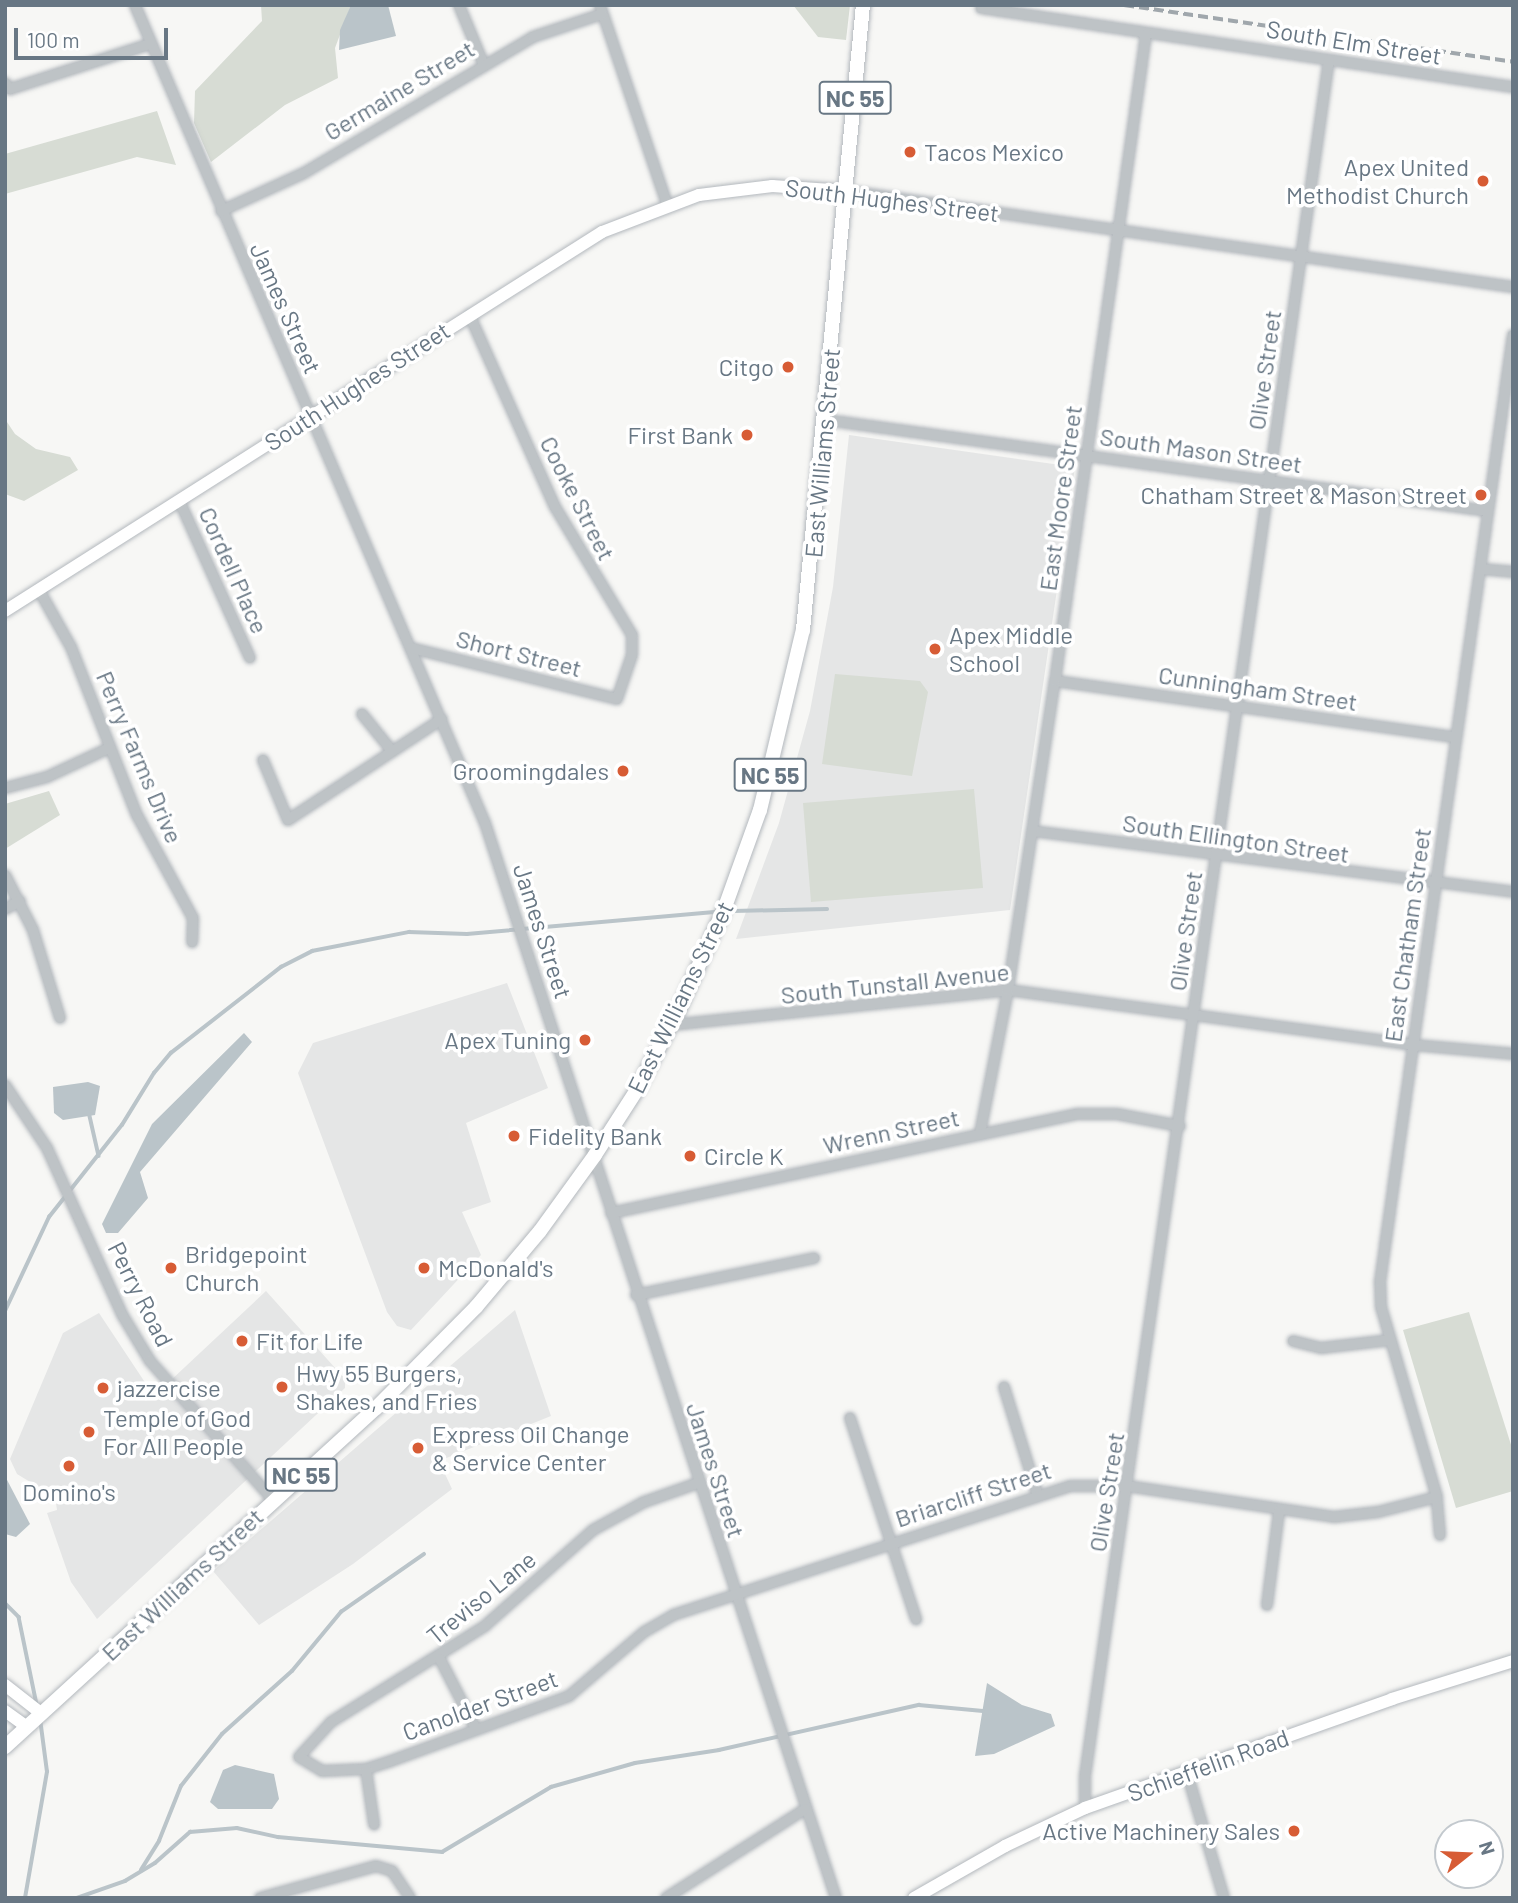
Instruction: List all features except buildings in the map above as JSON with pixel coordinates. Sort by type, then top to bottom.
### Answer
[{"type":"main road","name":"East Williams Street","points":[[5,1747],[448,1337],[521,1254],[595,1155],[671,1025],[734,884],[781,733],[807,603],[863,5]]},
{"type":"street","name":"James Street","points":[[135,5],[485,823],[595,1155],[636,1295],[836,1898]]},
{"type":"street","points":[[458,5],[483,63]]},
{"type":"street","name":"South Elm Street","points":[[981,8],[1513,87]]},
{"type":"street","points":[[601,10],[667,204]]},
{"type":"street","name":"Germaine Street","points":[[221,211],[304,173],[483,63],[533,37],[601,10]]},
{"type":"street","name":"East Moore Street","points":[[980,1133],[1008,990],[1055,681],[1146,34]]},
{"type":"street","points":[[5,83],[10,89],[150,44]]},
{"type":"street","name":"Olive Street","points":[[1085,1808],[1085,1776],[1180,1126],[1329,60]]},
{"type":"street","name":"South Hughes Street","points":[[5,611],[310,414],[602,232],[667,204],[742,188],[846,191],[1513,287]]},
{"type":"street","name":"Cooke Street","points":[[469,314],[555,507],[632,635],[632,655],[617,699]]},
{"type":"street","name":"East Chatham Street","points":[[1440,1535],[1437,1497],[1381,1307],[1380,1282],[1513,335]]},
{"type":"street","name":"South Mason Street","points":[[826,420],[1488,511]]},
{"type":"street","name":"Cordell Place","points":[[179,500],[250,658]]},
{"type":"street","points":[[1480,569],[1513,572]]},
{"type":"street","name":"Perry Farms Drive","points":[[39,590],[66,636],[137,815],[193,918],[192,942]]},
{"type":"street","name":"Short Street","points":[[411,648],[617,699]]},
{"type":"street","name":"Cunningham Street","points":[[1055,681],[1455,737]]},
{"type":"street","points":[[362,714],[392,751]]},
{"type":"street","points":[[263,760],[288,820],[442,719]]},
{"type":"street","points":[[5,788],[47,777],[109,748]]},
{"type":"street","name":"South Ellington Street","points":[[1032,831],[1217,858],[1513,892]]},
{"type":"street","points":[[5,875],[20,901],[60,1018]]},
{"type":"street","points":[[5,909],[20,901]]},
{"type":"street","name":"South Tunstall Avenue","points":[[671,1025],[1008,990],[1413,1045],[1513,1054]]},
{"type":"street","name":"Perry Road","points":[[5,1085],[35,1126],[65,1185],[123,1316],[150,1361],[273,1500]]},
{"type":"street","name":"Wrenn Street","points":[[611,1213],[980,1133],[1097,1112],[1180,1126]]},
{"type":"street","points":[[636,1295],[814,1258]]},
{"type":"street","points":[[1293,1341],[1321,1348],[1391,1340]]},
{"type":"street","points":[[1004,1387],[1037,1493]]},
{"type":"street","points":[[850,1418],[916,1619]]},
{"type":"street","name":"Treviso Lane","points":[[299,1757],[331,1722],[440,1659],[485,1626],[593,1530],[644,1502],[698,1483]]},
{"type":"street","name":"Briarcliff Street","points":[[735,1593],[1037,1493],[1070,1486],[1127,1486],[1279,1511],[1347,1517],[1437,1497]]},
{"type":"street","points":[[1267,1605],[1279,1511]]},
{"type":"street","name":"Canolder Street","points":[[299,1757],[322,1770],[366,1769],[569,1696],[657,1623],[735,1593]]},
{"type":"street","points":[[440,1659],[476,1729]]},
{"type":"street","name":"Schieffelin Road","points":[[914,1898],[1014,1841],[1085,1808],[1392,1699],[1513,1661]]},
{"type":"street","points":[[5,1685],[42,1714]]},
{"type":"street","points":[[5,1711],[27,1727]]},
{"type":"street","points":[[366,1769],[374,1824]]},
{"type":"street","points":[[1187,1773],[1224,1898]]},
{"type":"street","points":[[666,1898],[805,1809]]},
{"type":"street","points":[[260,1898],[376,1866],[392,1871],[410,1898]]},
{"type":"shaded area","points":[[261,5],[351,5],[335,48],[338,78],[285,105],[211,162],[194,123],[195,91],[262,21]]},
{"type":"shaded area","points":[[351,5],[388,5],[396,36],[339,50],[340,30]]},
{"type":"shaded area","points":[[793,5],[850,5],[846,40],[818,37]]},
{"type":"shaded area","points":[[157,111],[176,165],[137,157],[5,194],[5,154]]},
{"type":"shaded area","points":[[5,419],[15,434],[36,449],[70,457],[78,470],[24,501],[5,494]]},
{"type":"shaded area","name":"Apex Middle School","points":[[849,435],[1075,467],[1010,910],[736,939],[779,823],[810,711],[833,587]]},
{"type":"shaded area","points":[[835,674],[920,681],[928,692],[912,776],[822,764]]},
{"type":"shaded area","points":[[974,789],[983,888],[811,902],[803,803]]},
{"type":"shaded area","points":[[49,791],[60,815],[5,849],[5,804]]},
{"type":"shaded area","points":[[507,983],[548,1088],[466,1123],[491,1202],[462,1212],[481,1255],[411,1330],[397,1326],[387,1312],[298,1073],[313,1043]]},
{"type":"shaded area","points":[[244,1033],[252,1042],[140,1172],[148,1198],[118,1233],[106,1233],[102,1224],[152,1124]]},
{"type":"shaded area","points":[[88,1082],[100,1086],[95,1115],[63,1120],[54,1113],[53,1087]]},
{"type":"shaded area","points":[[266,1291],[345,1379],[345,1388],[97,1619],[71,1582],[47,1513],[57,1510],[55,1497],[17,1474],[10,1459],[63,1333],[99,1313],[154,1396]]},
{"type":"shaded area","points":[[515,1310],[551,1416],[439,1461],[452,1489],[353,1564],[259,1625],[213,1571]]},
{"type":"shaded area","points":[[1469,1312],[1513,1451],[1513,1491],[1456,1508],[1403,1330]]},
{"type":"shaded area","points":[[5,1476],[30,1524],[16,1537],[5,1534]]},
{"type":"shaded area","points":[[987,1683],[1022,1705],[1051,1714],[1055,1726],[994,1754],[975,1756]]},
{"type":"shaded area","points":[[235,1765],[274,1774],[279,1799],[272,1809],[218,1809],[210,1802],[223,1770]]},
{"type":"waterway","points":[[733,911],[827,909]]},
{"type":"waterway","points":[[5,1311],[49,1217],[122,1125],[154,1073],[171,1053],[281,967],[312,951],[409,932],[467,934],[714,912]]},
{"type":"waterway","points":[[89,1112],[99,1156]]},
{"type":"waterway","points":[[141,1870],[159,1841],[181,1786],[222,1734],[292,1671],[341,1612],[424,1554]]},
{"type":"waterway","points":[[5,1603],[19,1617],[37,1705]]},
{"type":"waterway","points":[[77,1898],[125,1881],[155,1863],[190,1832],[237,1828],[278,1837],[442,1852],[551,1787],[635,1763],[719,1750],[919,1705],[983,1711]]},
{"type":"waterway","points":[[25,1898],[47,1772],[40,1719]]},
{"type":"railway","points":[[1124,5],[1513,62]]},
{"type":"place","name":"Tacos Mexico","points":[[910,152]]},
{"type":"place","name":"Apex United Methodist Church","points":[[1483,181]]},
{"type":"place","name":"Citgo","points":[[788,367]]},
{"type":"place","name":"First Bank","points":[[747,435]]},
{"type":"place","name":"Chatham Street & Mason Street","points":[[1481,495]]},
{"type":"place","name":"Apex Middle School","points":[[935,649]]},
{"type":"place","name":"Groomingdales","points":[[623,771]]},
{"type":"place","name":"Apex Tuning","points":[[585,1040]]},
{"type":"place","name":"Fidelity Bank","points":[[514,1136]]},
{"type":"place","name":"Circle K","points":[[690,1156]]},
{"type":"place","name":"Bridgepoint Church","points":[[171,1268]]},
{"type":"place","name":"McDonald's","points":[[424,1268]]},
{"type":"place","name":"Fit for Life","points":[[242,1341]]},
{"type":"place","name":"Hwy 55 Burgers, Shakes, and Fries","points":[[282,1387]]},
{"type":"place","name":"jazzercise","points":[[103,1388]]},
{"type":"place","name":"Temple of God For All People","points":[[89,1432]]},
{"type":"place","name":"Express Oil Change & Service Center","points":[[418,1448]]},
{"type":"place","name":"Domino's","points":[[69,1466]]},
{"type":"place","name":"Active Machinery Sales","points":[[1294,1831]]}]
